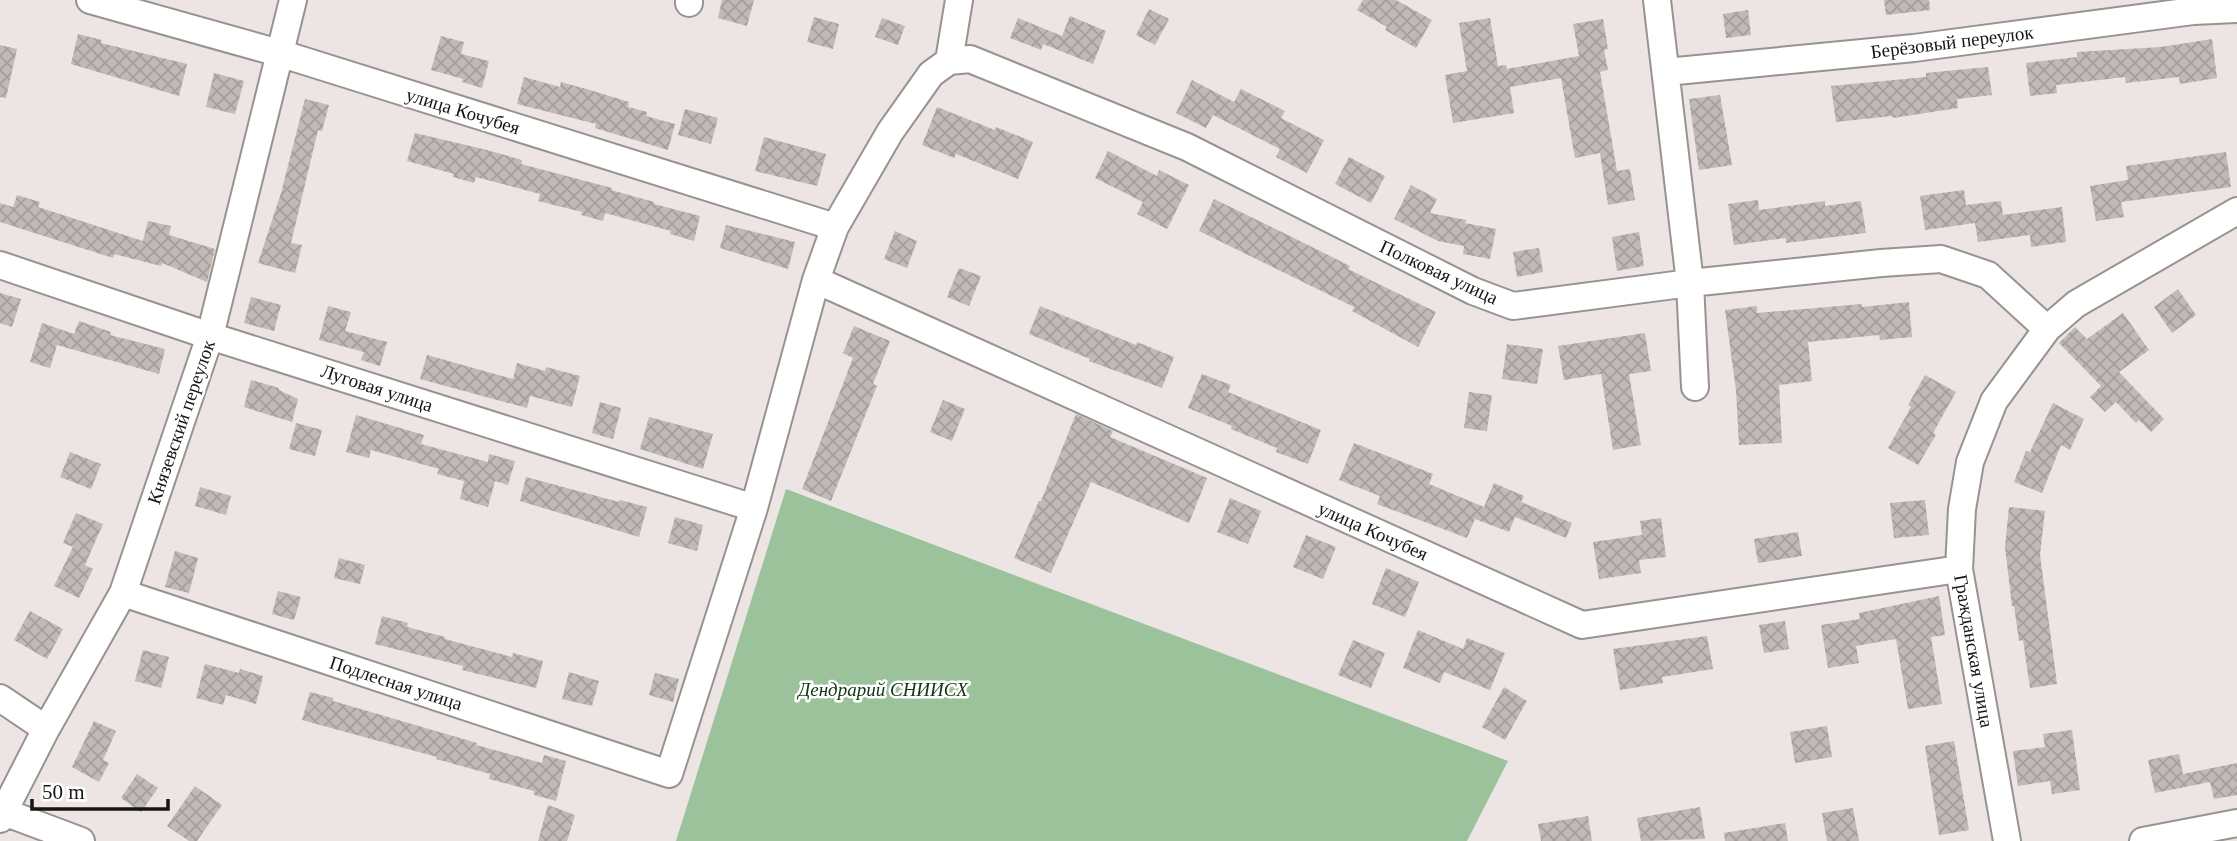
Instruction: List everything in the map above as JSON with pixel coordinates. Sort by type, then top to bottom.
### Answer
[{"type":"street","name":"улица Кочубея","points":[[90,0],[279,53],[835,227]]},
{"type":"street","name":"Князевский переулок","points":[[2,815],[46,729],[123,593],[210,335],[293,0]]},
{"type":"street","points":[[754,508],[816,280],[835,227],[890,132],[931,74],[960,60],[959,0]]},
{"type":"street","points":[[1657,0],[1690,283],[1695,387]]},
{"type":"street","name":"Берёзовый переулок","points":[[1666,72],[1914,48],[2193,11],[2237,9]]},
{"type":"street","name":"Полковая улица","points":[[960,60],[1187,147],[1473,291],[1513,306],[1690,283],[1941,259],[1988,275],[2048,328]]},
{"type":"street","name":"Гражданская улица","points":[[2007,841],[1959,569],[1962,509],[1970,462],[1994,401],[2048,328],[2076,304],[2237,211]]},
{"type":"street","name":"Луговая улица","points":[[0,265],[210,335],[754,508]]},
{"type":"street","name":"улица Кочубея","points":[[816,280],[1581,625],[1959,569]]},
{"type":"street","name":"Подлесная улица","points":[[123,593],[669,774],[754,508]]},
{"type":"street","points":[[0,698],[46,729]]},
{"type":"street","points":[[2,815],[80,841]]},
{"type":"street","points":[[2143,841],[2237,823]]},
{"type":"green space","name":"Дендрарий СНИИСХ","points":[[786,489],[1508,761],[1467,841],[676,841]]},
{"type":"building","points":[[722,0],[754,0],[747,26],[718,18]]},
{"type":"building","points":[[1363,0],[1396,0],[1432,20],[1416,48],[1357,10]]},
{"type":"building","points":[[1884,0],[1929,0],[1930,10],[1886,15]]},
{"type":"building","points":[[1149,9],[1169,19],[1155,45],[1136,35]]},
{"type":"building","points":[[1748,10],[1751,35],[1726,38],[1723,14]]},
{"type":"building","points":[[1070,16],[1106,31],[1093,64],[1043,44],[1041,50],[1010,38],[1018,18],[1062,36]]},
{"type":"building","points":[[814,17],[839,24],[833,49],[807,42]]},
{"type":"building","points":[[882,18],[905,26],[898,45],[875,37]]},
{"type":"building","points":[[1490,18],[1498,66],[1506,65],[1507,69],[1579,56],[1573,24],[1603,19],[1608,70],[1600,72],[1617,171],[1630,169],[1635,200],[1608,205],[1600,153],[1575,158],[1561,78],[1510,87],[1514,113],[1453,123],[1445,75],[1467,71],[1459,23]]},
{"type":"building","points":[[78,34],[102,40],[101,43],[187,64],[179,96],[71,64]]},
{"type":"building","points":[[441,36],[464,42],[461,54],[489,61],[482,88],[462,82],[463,79],[431,70]]},
{"type":"building","points":[[2212,39],[2217,78],[2180,84],[2179,77],[2126,83],[2125,77],[2056,85],[2057,93],[2030,96],[2026,63],[2077,57],[2077,52],[2161,47]]},
{"type":"building","points":[[0,45],[17,49],[6,98],[0,97]]},
{"type":"building","points":[[1988,67],[1992,95],[1957,99],[1958,108],[1893,118],[1836,122],[1831,86],[1926,77],[1926,73]]},
{"type":"building","points":[[214,73],[244,81],[235,114],[206,107]]},
{"type":"building","points":[[524,77],[560,87],[561,82],[629,102],[628,107],[647,112],[646,116],[675,124],[668,150],[595,128],[596,124],[517,104]]},
{"type":"building","points":[[1192,80],[1234,102],[1241,89],[1285,111],[1281,118],[1324,140],[1307,173],[1276,157],[1280,149],[1213,115],[1206,128],[1176,113]]},
{"type":"building","points":[[1720,95],[1732,165],[1699,170],[1689,99]]},
{"type":"building","points":[[305,99],[329,105],[322,131],[318,130],[291,243],[302,245],[295,273],[258,263],[281,193]]},
{"type":"building","points":[[937,107],[1033,142],[1018,179],[956,154],[954,158],[922,145]]},
{"type":"building","points":[[685,109],[718,118],[711,144],[678,135]]},
{"type":"building","points":[[415,133],[522,160],[521,164],[612,188],[611,190],[654,204],[700,216],[694,241],[670,234],[671,231],[605,213],[603,221],[581,215],[582,212],[538,201],[540,194],[476,177],[474,183],[453,177],[454,174],[407,161]]},
{"type":"building","points":[[764,137],[826,154],[817,186],[755,171]]},
{"type":"building","points":[[1108,151],[1157,176],[1159,170],[1189,185],[1167,229],[1137,214],[1143,202],[1095,178]]},
{"type":"building","points":[[2226,152],[2231,187],[2121,202],[2124,217],[2096,221],[2090,186],[2128,180],[2126,166]]},
{"type":"building","points":[[1349,157],[1385,176],[1371,203],[1335,184]]},
{"type":"building","points":[[1411,185],[1437,199],[1430,213],[1496,229],[1490,259],[1463,254],[1464,246],[1438,241],[1394,219]]},
{"type":"building","points":[[1964,190],[1966,205],[2001,201],[2003,215],[2062,207],[2066,242],[2031,247],[2030,235],[1978,242],[1975,223],[1925,230],[1920,196]]},
{"type":"building","points":[[17,195],[40,202],[38,207],[143,241],[148,221],[171,226],[169,235],[215,249],[207,282],[162,263],[161,266],[114,254],[113,258],[0,222],[0,203],[13,207]]},
{"type":"building","points":[[1214,199],[1436,312],[1418,347],[1352,311],[1354,307],[1199,231]]},
{"type":"building","points":[[1758,200],[1759,210],[1825,201],[1825,206],[1861,201],[1866,233],[1786,243],[1786,238],[1734,245],[1728,204]]},
{"type":"building","points":[[726,225],[795,242],[788,269],[720,248]]},
{"type":"building","points":[[895,231],[917,241],[907,268],[884,259]]},
{"type":"building","points":[[1639,232],[1644,266],[1617,271],[1612,237]]},
{"type":"building","points":[[1539,248],[1543,272],[1517,277],[1513,252]]},
{"type":"building","points":[[959,268],[981,276],[969,306],[947,297]]},
{"type":"building","points":[[2178,289],[2196,315],[2172,333],[2154,307]]},
{"type":"building","points":[[0,293],[21,299],[12,327],[0,323]]},
{"type":"building","points":[[251,297],[281,305],[274,331],[244,323]]},
{"type":"building","points":[[1909,302],[1912,337],[1880,340],[1879,335],[1808,342],[1812,381],[1779,385],[1782,443],[1739,445],[1736,390],[1725,310],[1757,306],[1757,313]]},
{"type":"building","points":[[328,306],[351,312],[345,331],[387,342],[380,366],[361,360],[364,352],[319,340]]},
{"type":"building","points":[[1040,306],[1136,345],[1137,342],[1174,357],[1162,388],[1089,361],[1090,359],[1029,334]]},
{"type":"building","points":[[2123,313],[2149,350],[2119,372],[2164,419],[2151,432],[2139,420],[2136,423],[2116,402],[2105,412],[2090,397],[2101,386],[2059,343],[2075,327],[2087,339]]},
{"type":"building","points":[[79,321],[111,332],[110,335],[165,349],[159,374],[57,345],[50,368],[30,362],[42,323],[74,334]]},
{"type":"building","points":[[854,326],[890,341],[873,384],[877,386],[831,501],[802,489],[853,358],[843,353]]},
{"type":"building","points":[[1645,333],[1651,371],[1629,374],[1641,445],[1613,450],[1601,374],[1564,380],[1558,346]]},
{"type":"building","points":[[1507,344],[1543,349],[1537,384],[1502,379]]},
{"type":"building","points":[[427,355],[513,379],[517,363],[545,371],[546,367],[580,376],[572,407],[530,396],[527,408],[420,379]]},
{"type":"building","points":[[1202,374],[1231,385],[1228,392],[1321,430],[1308,464],[1276,452],[1277,448],[1188,408]]},
{"type":"building","points":[[1925,375],[1956,392],[1933,433],[1936,435],[1918,465],[1888,448]]},
{"type":"building","points":[[251,380],[279,388],[298,399],[292,422],[244,407]]},
{"type":"building","points":[[1469,392],[1492,395],[1487,431],[1464,428]]},
{"type":"building","points":[[943,400],[965,409],[952,441],[930,432]]},
{"type":"building","points":[[600,402],[621,408],[613,439],[592,433]]},
{"type":"building","points":[[2053,403],[2084,419],[2070,450],[2061,445],[2042,493],[2014,482],[2026,451],[2030,452]]},
{"type":"building","points":[[1076,414],[1113,431],[1110,437],[1207,478],[1189,523],[1091,482],[1051,573],[1014,558],[1041,501]]},
{"type":"building","points":[[356,415],[424,435],[421,444],[488,462],[489,454],[515,461],[508,485],[495,481],[488,507],[460,499],[464,481],[437,474],[439,469],[371,450],[369,458],[346,452]]},
{"type":"building","points":[[649,417],[713,434],[703,469],[640,449]]},
{"type":"building","points":[[296,423],[322,430],[315,456],[289,449]]},
{"type":"building","points":[[1354,443],[1433,474],[1429,484],[1484,507],[1494,483],[1524,496],[1521,502],[1572,523],[1566,538],[1515,517],[1509,532],[1475,519],[1467,538],[1377,504],[1380,496],[1339,480]]},
{"type":"building","points":[[70,452],[101,464],[91,489],[60,477]]},
{"type":"building","points":[[526,477],[647,507],[639,537],[520,501]]},
{"type":"building","points":[[200,487],[231,496],[226,515],[195,506]]},
{"type":"building","points":[[1230,498],[1261,511],[1248,544],[1217,532]]},
{"type":"building","points":[[1925,500],[1929,535],[1894,538],[1890,503]]},
{"type":"building","points":[[2009,507],[2045,511],[2040,555],[2057,684],[2030,688],[2023,640],[2019,641],[2012,606],[2005,547]]},
{"type":"building","points":[[76,513],[103,524],[85,565],[93,569],[79,598],[54,586],[73,547],[63,543]]},
{"type":"building","points":[[675,517],[703,525],[697,551],[668,543]]},
{"type":"building","points":[[1661,518],[1666,557],[1639,560],[1641,573],[1599,579],[1593,542],[1642,535],[1640,521]]},
{"type":"building","points":[[1798,532],[1802,556],[1758,563],[1754,539]]},
{"type":"building","points":[[1306,535],[1336,547],[1323,579],[1293,567]]},
{"type":"building","points":[[175,551],[198,558],[189,593],[165,587]]},
{"type":"building","points":[[339,558],[365,565],[360,584],[334,578]]},
{"type":"building","points":[[1386,568],[1419,582],[1405,617],[1372,604]]},
{"type":"building","points":[[278,591],[301,597],[294,620],[272,614]]},
{"type":"building","points":[[1939,596],[1945,635],[1931,637],[1942,704],[1908,709],[1896,639],[1856,646],[1859,663],[1828,668],[1821,625],[1860,619],[1859,613]]},
{"type":"building","points":[[30,611],[63,629],[47,659],[14,640]]},
{"type":"building","points":[[382,616],[408,623],[407,627],[445,639],[512,657],[513,653],[543,661],[536,688],[462,670],[463,666],[375,644]]},
{"type":"building","points":[[1785,621],[1789,649],[1764,653],[1759,625]]},
{"type":"building","points":[[1418,630],[1463,649],[1467,638],[1505,653],[1490,690],[1444,672],[1440,683],[1403,668]]},
{"type":"building","points":[[1707,636],[1713,669],[1662,677],[1663,683],[1620,690],[1613,649]]},
{"type":"building","points":[[1353,640],[1385,653],[1371,688],[1338,675]]},
{"type":"building","points":[[143,650],[169,657],[161,688],[135,681]]},
{"type":"building","points":[[205,664],[239,673],[240,669],[263,676],[256,704],[226,695],[223,705],[196,698]]},
{"type":"building","points":[[569,672],[599,681],[592,706],[562,699]]},
{"type":"building","points":[[655,673],[679,679],[673,702],[649,695]]},
{"type":"building","points":[[1504,687],[1527,701],[1505,740],[1482,727]]},
{"type":"building","points":[[310,692],[477,743],[476,745],[542,763],[544,755],[566,761],[556,801],[534,795],[534,791],[489,779],[490,774],[436,759],[437,757],[302,720]]},
{"type":"building","points":[[94,721],[116,731],[103,760],[109,763],[99,782],[72,767]]},
{"type":"building","points":[[1827,726],[1832,757],[1795,763],[1790,732]]},
{"type":"building","points":[[2072,730],[2080,790],[2052,794],[2050,781],[2018,786],[2013,751],[2045,747],[2043,734]]},
{"type":"building","points":[[1954,741],[1969,830],[1939,835],[1925,746]]},
{"type":"building","points":[[2179,754],[2183,774],[2237,763],[2237,795],[2214,799],[2210,782],[2155,793],[2148,760]]},
{"type":"building","points":[[137,774],[158,788],[141,812],[121,798]]},
{"type":"building","points":[[195,786],[222,805],[197,841],[189,841],[167,826]]},
{"type":"building","points":[[548,805],[575,815],[567,841],[538,841]]},
{"type":"building","points":[[1700,807],[1705,839],[1641,841],[1637,818]]},
{"type":"building","points":[[1853,808],[1859,841],[1827,841],[1822,813]]},
{"type":"building","points":[[1588,816],[1592,841],[1541,841],[1538,824]]},
{"type":"building","points":[[1785,823],[1788,841],[1725,841],[1724,833]]}]
